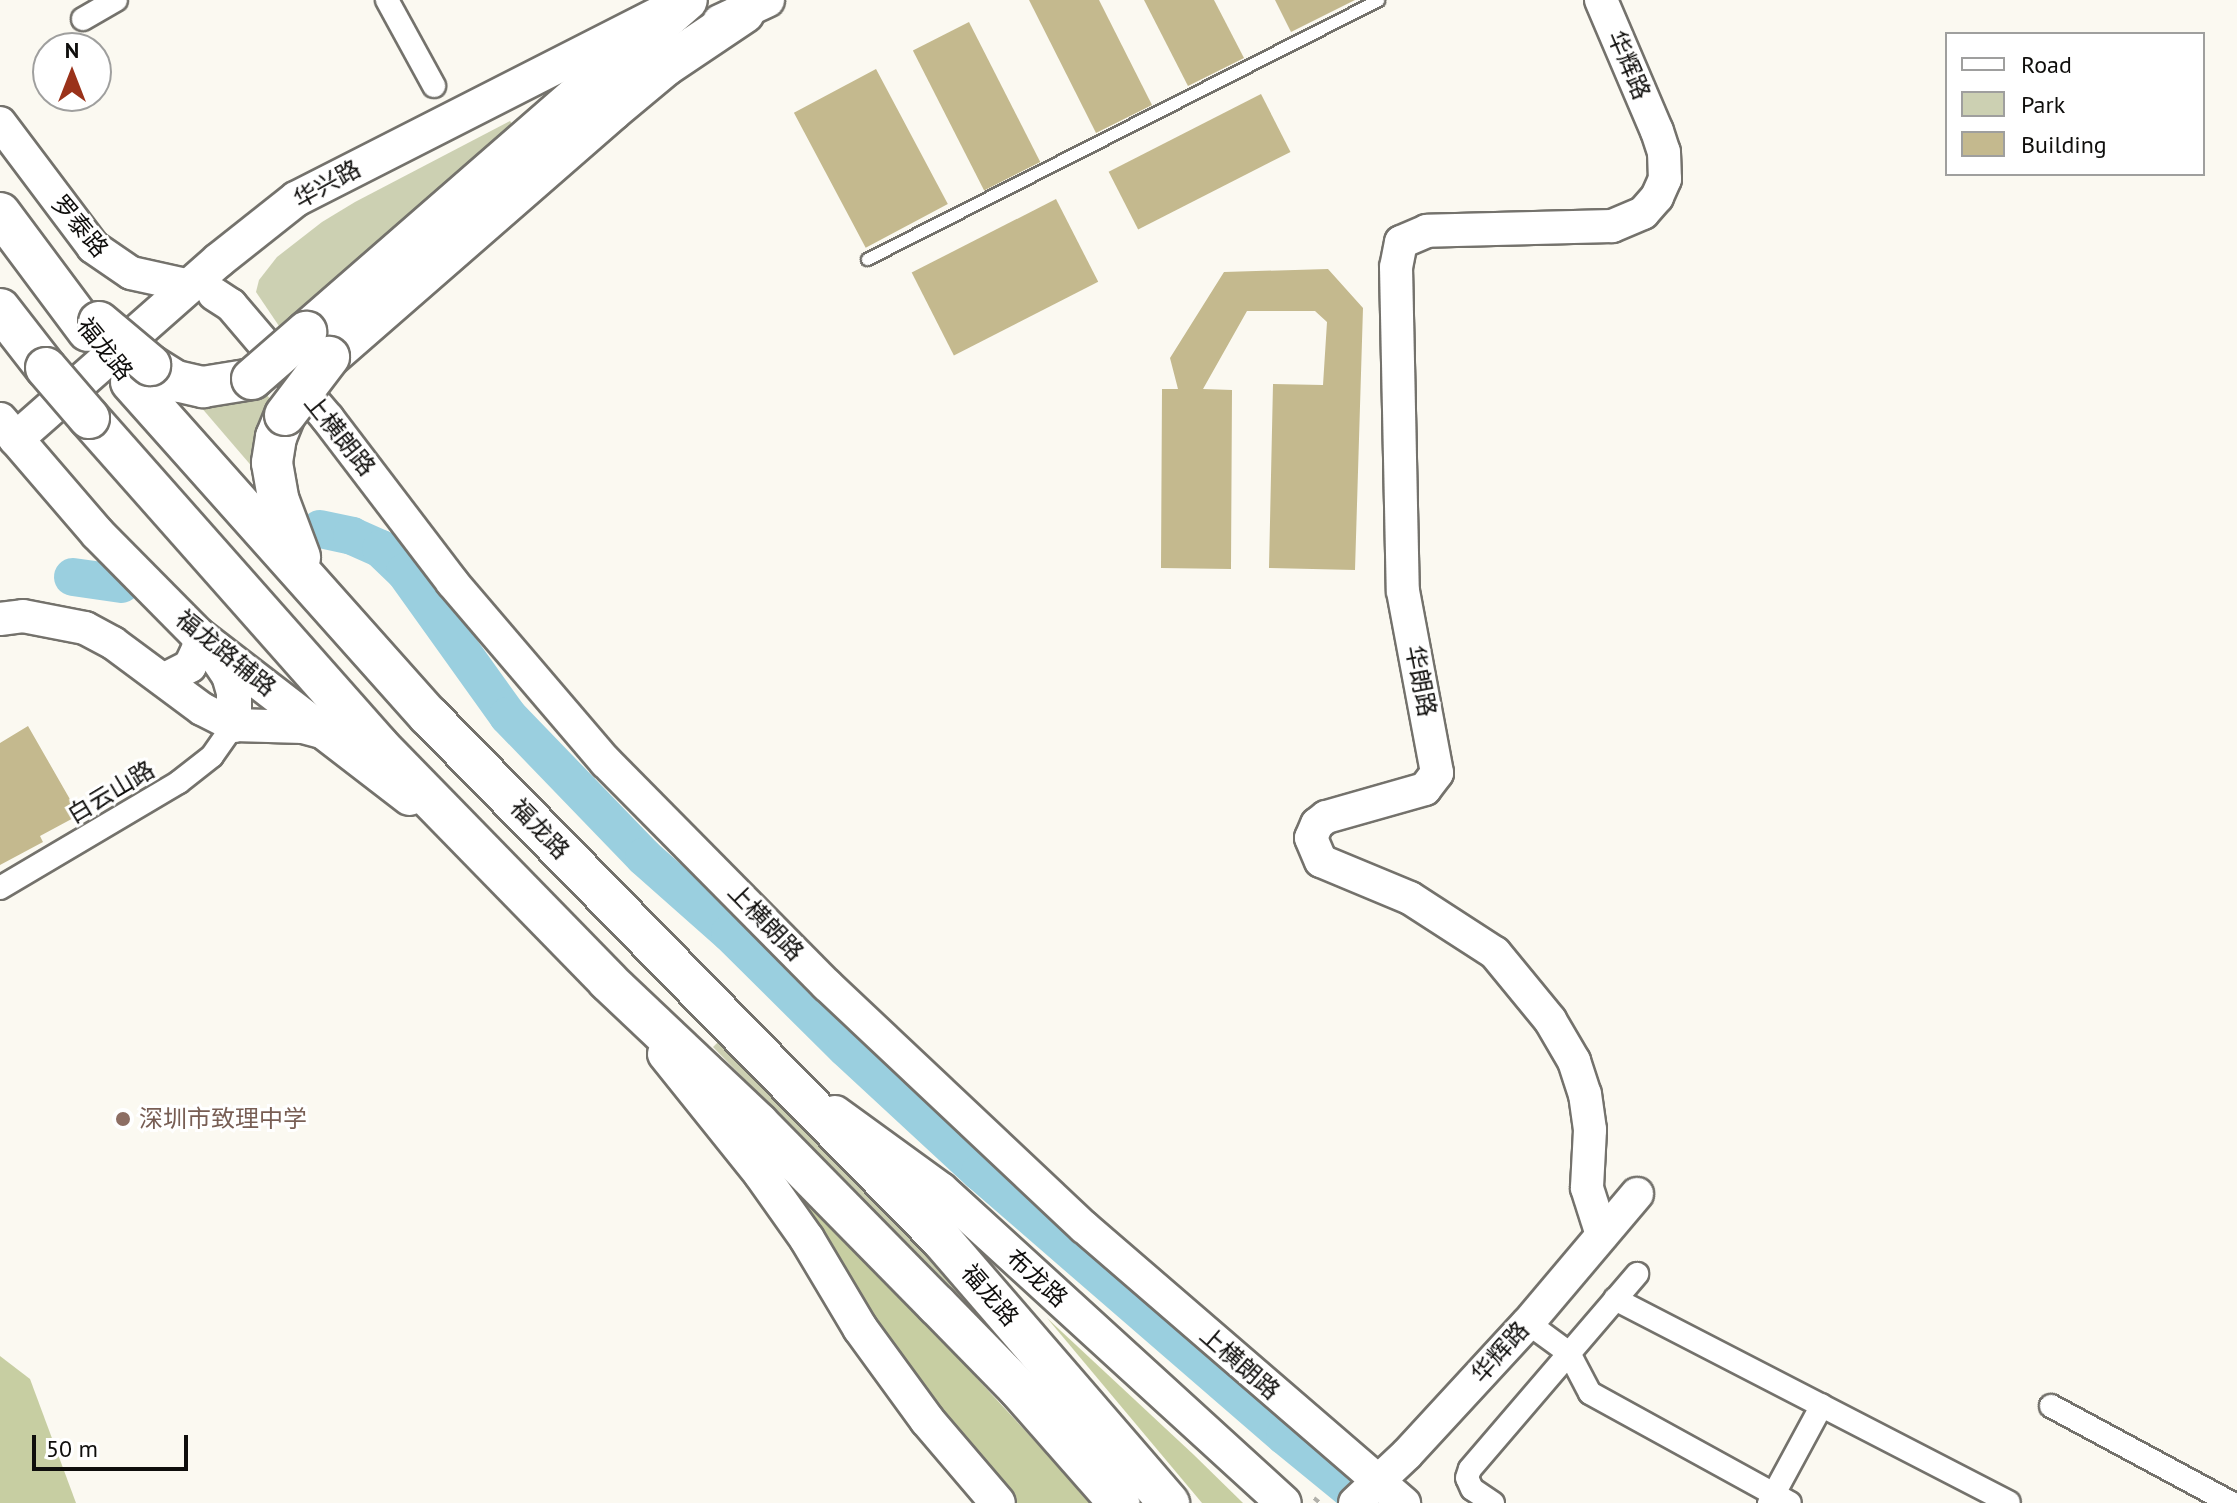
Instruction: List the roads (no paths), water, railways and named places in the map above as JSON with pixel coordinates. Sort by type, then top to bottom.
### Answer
[{"type":"highway","points":[[307,575],[279,501],[273,471],[276,437],[317,344],[615,60],[686,0]]},
{"type":"highway","points":[[140,373],[203,387],[252,379],[317,344],[665,66],[756,6]]},
{"type":"highway","name":"福龙路","points":[[0,213],[52,278],[140,373],[307,575],[429,716],[941,1239],[1169,1503]]},
{"type":"highway","name":"福龙路","points":[[0,309],[89,418],[379,746],[608,981],[758,1123],[988,1357],[1119,1503]]},
{"type":"main road","name":"华兴路","points":[[202,290],[264,222],[321,183],[686,0]]},
{"type":"main road","name":"华兴路","points":[[8,429],[282,234],[334,201],[615,60],[756,6]]},
{"type":"main road","name":"福龙路辅路","points":[[8,429],[98,534],[198,635],[334,736],[483,853]]},
{"type":"main road","points":[[198,635],[229,675],[234,692],[234,725]]},
{"type":"main road","points":[[608,981],[761,1174],[807,1239],[860,1328],[927,1420],[998,1503]]},
{"type":"main road","name":"布龙路","points":[[776,1070],[941,1190],[1299,1501]]},
{"type":"street","points":[[83,19],[116,0]]},
{"type":"street","points":[[387,0],[434,86]]},
{"type":"street","name":"华辉路","points":[[1601,0],[1657,131]]},
{"type":"street","name":"罗泰路","points":[[0,123],[93,247],[131,273],[202,290]]},
{"type":"street","name":"华朗路","points":[[1602,1235],[1587,1188],[1590,1130],[1585,1094],[1574,1061],[1550,1020],[1495,953],[1410,898],[1321,861],[1311,838],[1317,824],[1326,817],[1425,789],[1437,773],[1403,591],[1398,248],[1408,236],[1427,231],[1598,228],[1634,219],[1657,197],[1665,179],[1664,152],[1657,131]]},
{"type":"street","name":"上横朗路","points":[[202,290],[231,305],[328,419],[452,582],[606,762],[827,985],[1365,1492],[1404,1503]]},
{"type":"street","points":[[0,619],[23,616],[85,628],[165,679],[202,709],[234,725],[303,727],[334,736]]},
{"type":"street","points":[[165,679],[190,666],[199,647],[198,635]]},
{"type":"street","name":"白云山路","points":[[0,888],[179,782],[212,756],[234,725]]},
{"type":"street","name":"华辉路","points":[[1365,1492],[1407,1454],[1528,1323],[1637,1194]]},
{"type":"street","points":[[1493,1503],[1472,1489],[1467,1478],[1470,1469],[1637,1274]]},
{"type":"street","points":[[1615,1299],[2009,1502]]},
{"type":"street","points":[[1528,1323],[1569,1353],[1590,1393],[1777,1500],[1822,1405]]},
{"type":"street","points":[[2051,1406],[2231,1503]]},
{"type":"lane","points":[[867,259],[1378,0]]},
{"type":"waterway","points":[[320,529],[352,536],[381,549],[405,572],[508,716],[644,857],[730,933],[846,1048],[980,1172],[1367,1503]]},
{"type":"waterway","points":[[73,577],[122,584]]},
{"type":"place","name":"深圳市致理中学","points":[[123,1119]]}]
